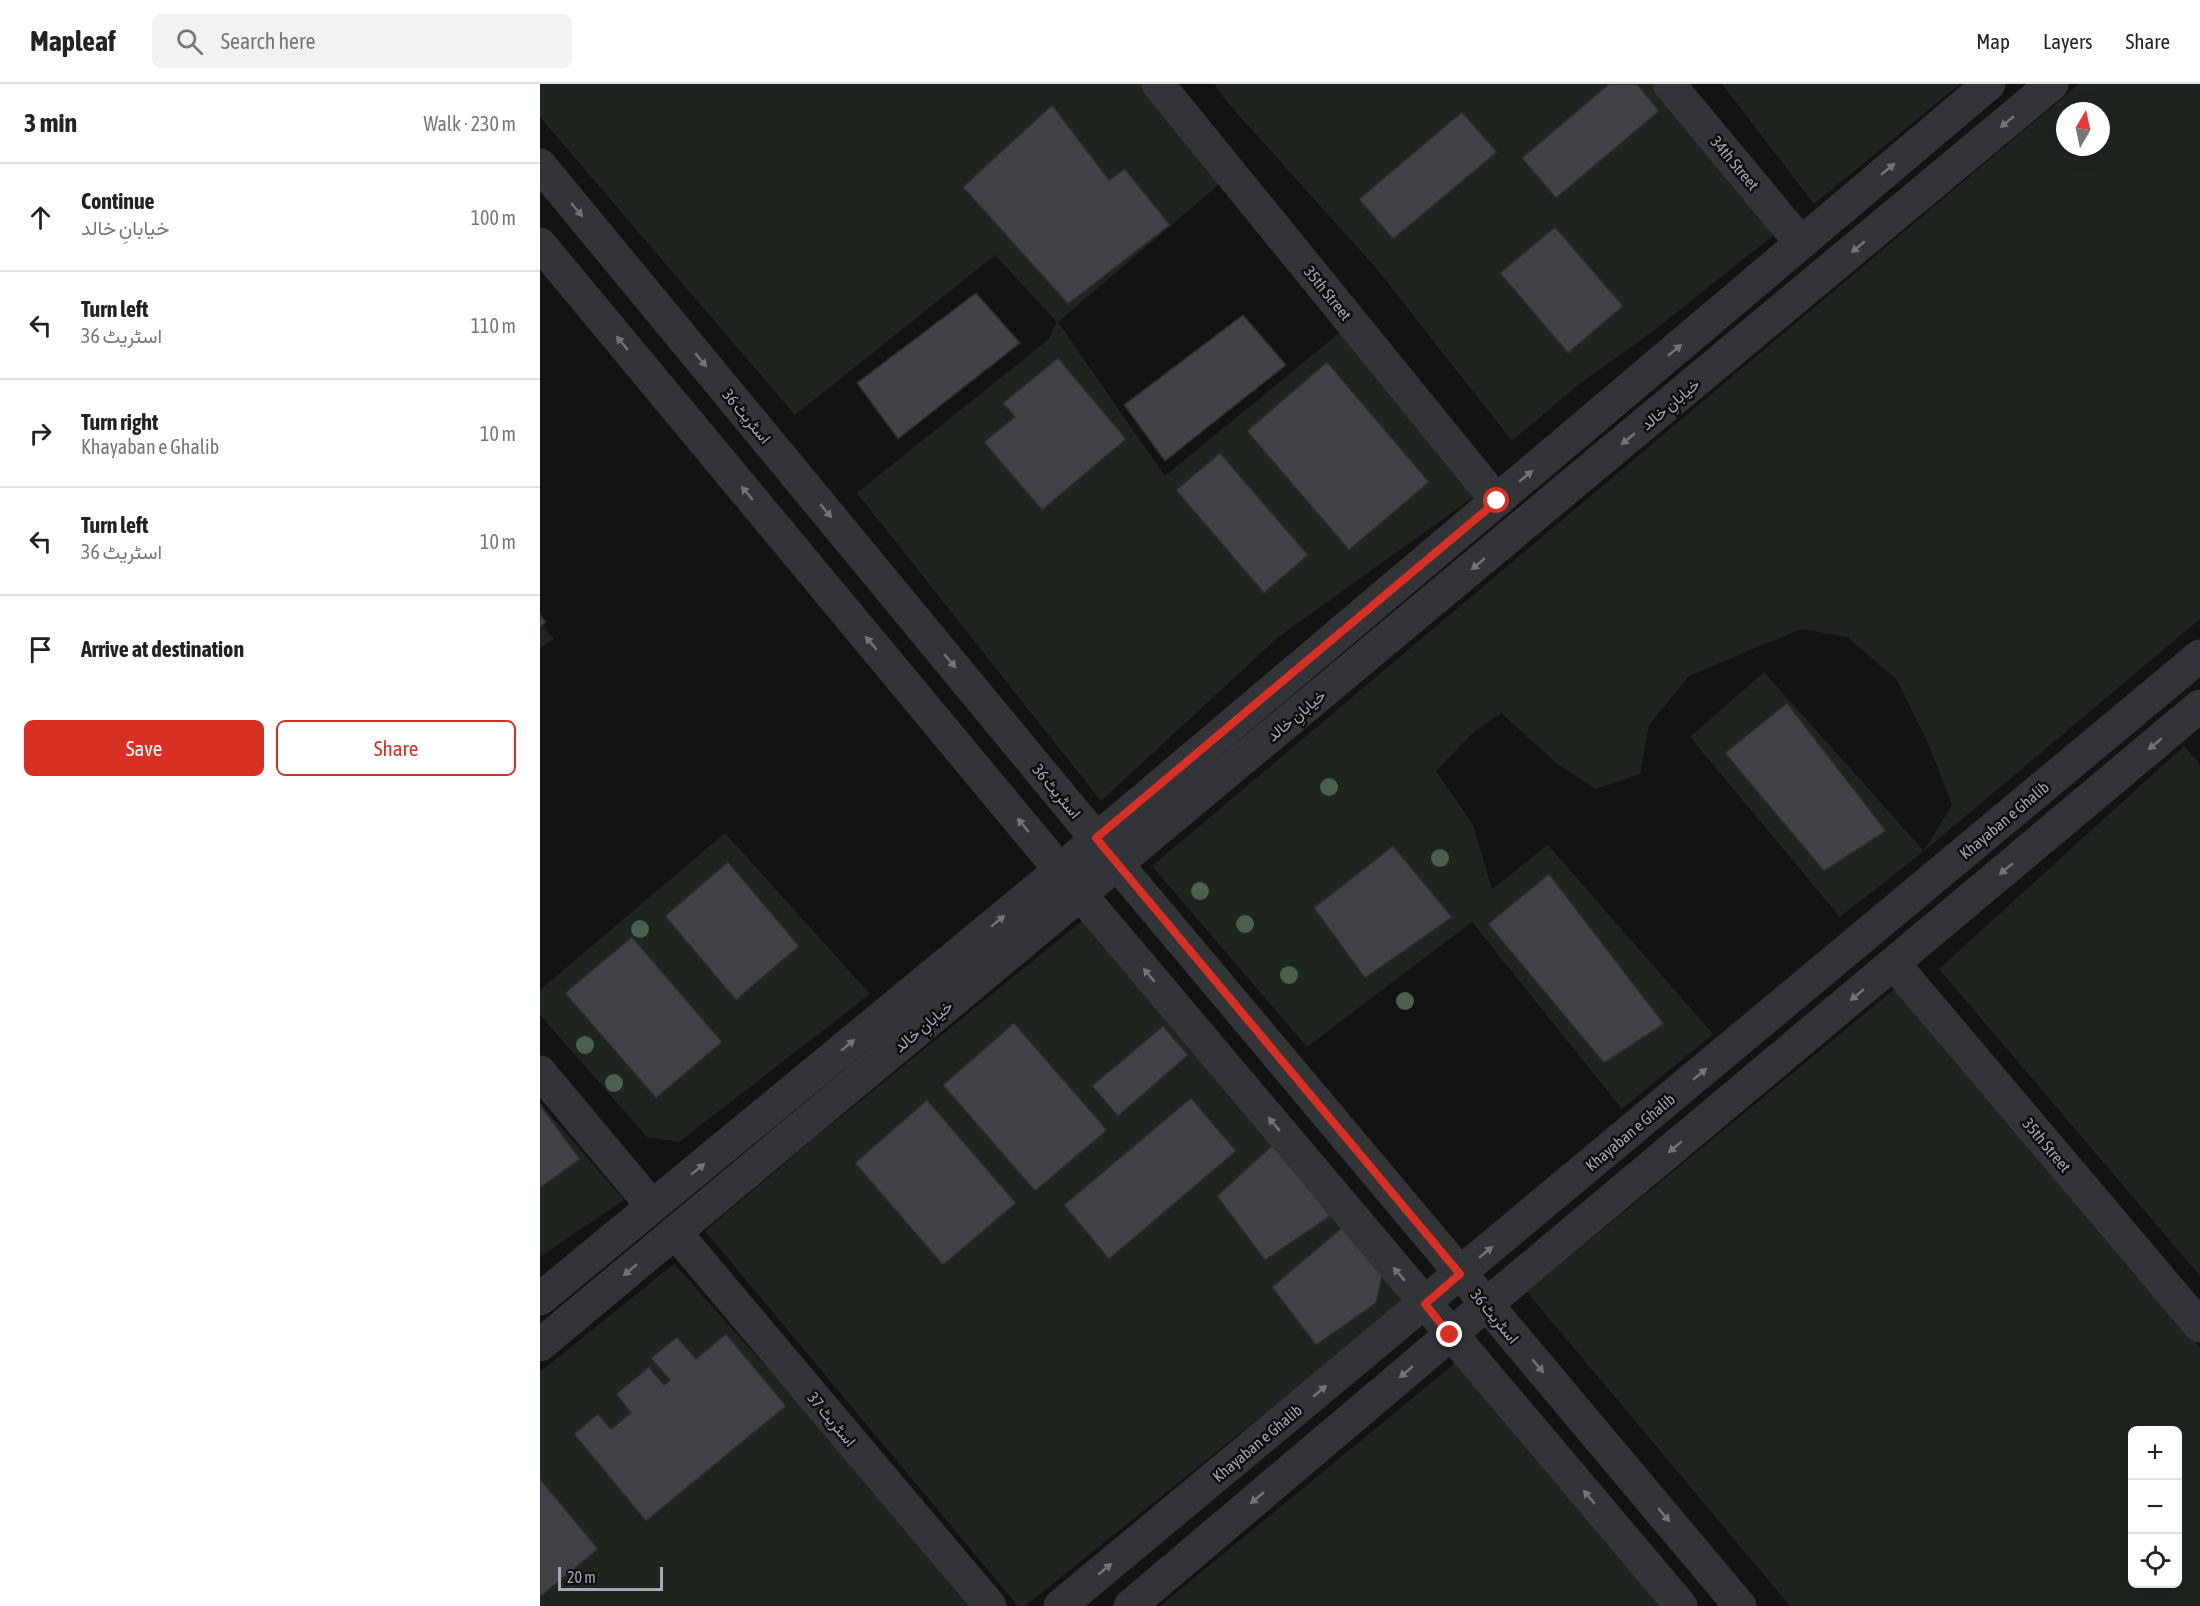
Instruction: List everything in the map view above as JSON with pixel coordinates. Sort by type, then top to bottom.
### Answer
[{"type":"street","name":"35th Street","points":[[1158,84],[1497,501]]},
{"type":"street","name":"34th Street","points":[[1669,84],[1801,243]]},
{"type":"street","name":"خیابانِ خالد","points":[[540,1299],[1060,870],[1989,84]]},
{"type":"street","name":"خیابانِ خالد","points":[[540,1345],[2052,84]]},
{"type":"street","name":"اسٹریٹ 36","points":[[540,165],[1117,864],[1740,1606]]},
{"type":"street","points":[[540,244],[1060,870],[1681,1606]]},
{"type":"street","name":"Khayaban e Ghalib","points":[[1060,1606],[2200,656]]},
{"type":"street","points":[[1130,1606],[1894,964],[2196,719]]},
{"type":"street","name":"35th Street","points":[[1894,964],[2200,1326]]},
{"type":"street","points":[[540,1072],[652,1206]]},
{"type":"street","name":"اسٹریٹ 37","points":[[675,1232],[990,1606]]},
{"type":"shaded area","points":[[540,84],[1142,84],[1223,181],[1058,322],[1165,476],[1343,330],[1475,496],[1277,638],[1101,801],[857,493],[1048,340],[1057,322],[995,255],[795,415],[540,117]]},
{"type":"shaded area","points":[[1214,84],[1653,84],[1775,234],[1652,332],[1578,385],[1512,441],[1376,268],[1227,102]]},
{"type":"shaded area","points":[[1722,84],[1960,84],[1814,204]]},
{"type":"shaded area","points":[[2079,84],[2200,84],[2200,619],[1923,852],[1840,917],[1690,737],[1764,672],[1924,851],[1952,805],[1928,743],[1897,680],[1847,637],[1801,629],[1689,676],[1649,725],[1640,774],[1596,789],[1556,763],[1501,713],[1475,731],[1436,771],[1473,825],[1492,889],[1548,845],[1713,1034],[1622,1109],[1472,922],[1307,1047],[1152,866],[2056,103],[2056,156],[2110,156],[2110,102],[2058,102]]},
{"type":"shaded area","points":[[540,623],[554,639],[540,648]]},
{"type":"shaded area","points":[[2184,746],[2200,764],[2200,1276],[1939,969]]},
{"type":"shaded area","points":[[725,833],[870,994],[679,1142],[647,1137],[540,1015],[540,990]]},
{"type":"shaded area","points":[[1082,921],[1408,1303],[1321,1368],[1025,1606],[1018,1606],[705,1231],[816,1137]]},
{"type":"shaded area","points":[[1896,988],[2200,1348],[2200,1606],[1790,1606],[1527,1292]]},
{"type":"shaded area","points":[[540,1103],[624,1200],[540,1257]]},
{"type":"shaded area","points":[[674,1264],[806,1411],[968,1606],[540,1606],[540,1372]]},
{"type":"shaded area","points":[[1460,1359],[1668,1606],[1160,1606]]},
{"type":"building","points":[[1609,84],[1637,84],[1659,111],[1556,198],[1522,158]]},
{"type":"building","points":[[1052,105],[1109,180],[1125,169],[1170,225],[1068,304],[963,187]]},
{"type":"building","points":[[1462,112],[1497,152],[1393,239],[1359,199]]},
{"type":"building","points":[[1555,227],[1623,306],[1568,353],[1500,273]]},
{"type":"building","points":[[976,293],[1020,343],[898,439],[857,383]]},
{"type":"building","points":[[1243,315],[1286,365],[1165,461],[1124,405]]},
{"type":"building","points":[[1058,358],[1126,439],[1042,510],[984,442],[1015,417],[1003,403]]},
{"type":"building","points":[[1327,362],[1429,482],[1349,550],[1247,431]]},
{"type":"building","points":[[1220,453],[1308,555],[1264,593],[1176,490]]},
{"type":"building","points":[[540,615],[546,622],[540,627]]},
{"type":"building","points":[[1787,703],[1886,831],[1824,871],[1725,753]]},
{"type":"building","points":[[1393,846],[1452,917],[1365,978],[1314,908]]},
{"type":"building","points":[[728,862],[799,946],[736,1000],[665,916]]},
{"type":"building","points":[[1549,874],[1664,1024],[1604,1063],[1488,924]]},
{"type":"building","points":[[632,937],[722,1042],[656,1098],[565,993]]},
{"type":"building","points":[[1014,1023],[1107,1130],[1035,1191],[943,1085]]},
{"type":"building","points":[[1163,1026],[1188,1055],[1118,1116],[1092,1086]]},
{"type":"building","points":[[1191,1098],[1236,1151],[1109,1259],[1064,1205]]},
{"type":"building","points":[[927,1100],[1016,1203],[943,1265],[855,1163]]},
{"type":"building","points":[[540,1105],[580,1159],[540,1188]]},
{"type":"building","points":[[1275,1143],[1330,1216],[1265,1260],[1217,1196]]},
{"type":"building","points":[[1342,1228],[1383,1273],[1376,1303],[1316,1345],[1272,1287]]},
{"type":"building","points":[[726,1334],[786,1406],[646,1521],[574,1434],[598,1414],[611,1429],[631,1413],[616,1394],[649,1367],[664,1385],[670,1380],[651,1358],[677,1337],[696,1359]]},
{"type":"building","points":[[540,1479],[598,1549],[540,1597]]},
{"type":"route","points":[[1450,1335],[1425,1304],[1460,1274],[1096,838],[1497,501]]}]
